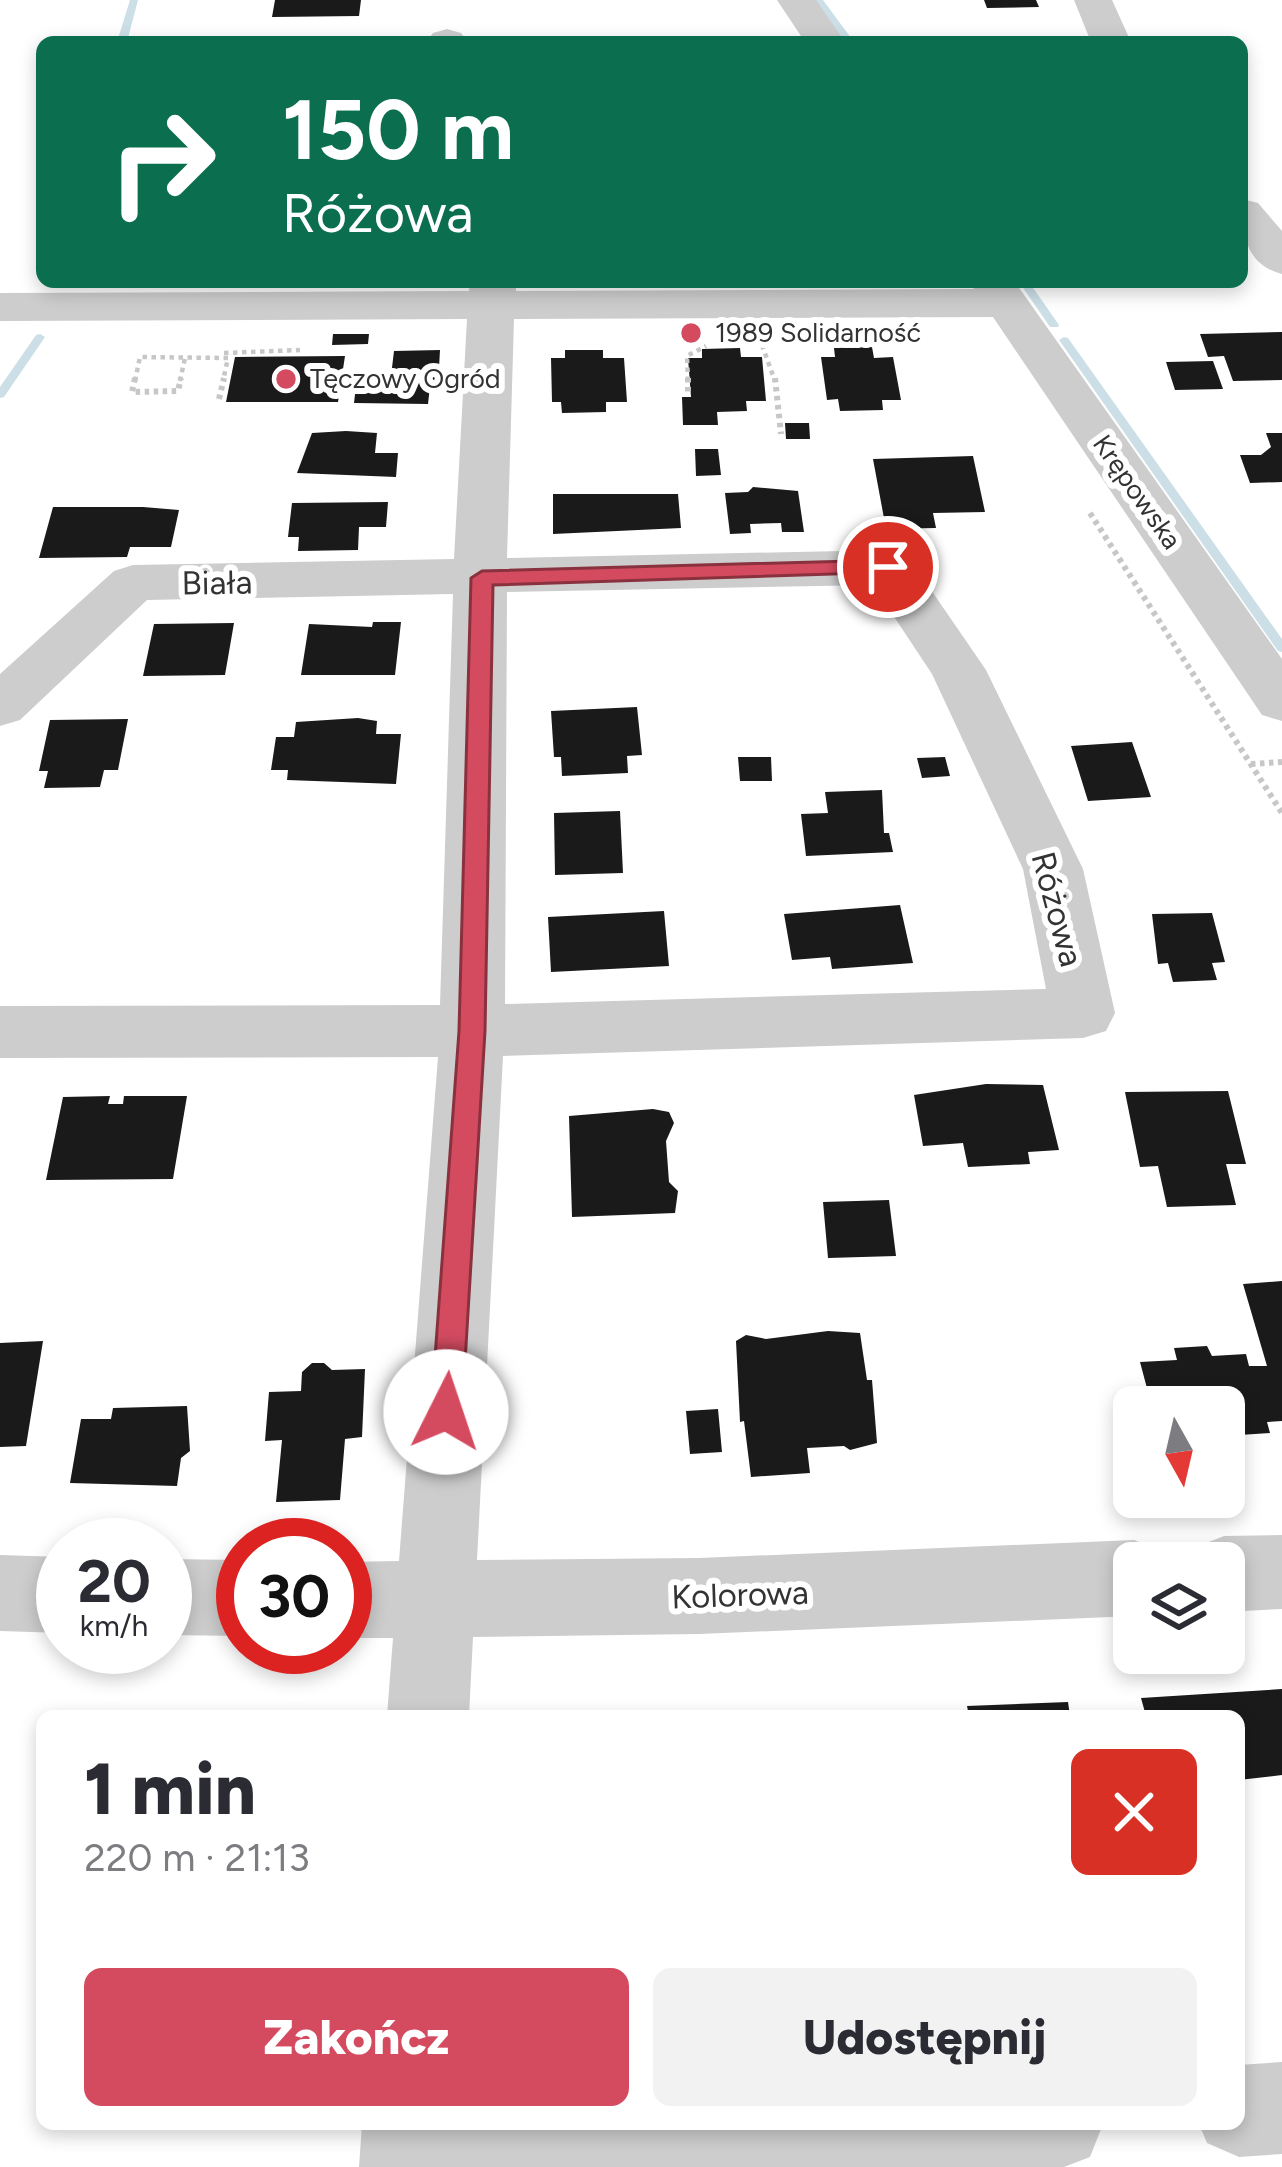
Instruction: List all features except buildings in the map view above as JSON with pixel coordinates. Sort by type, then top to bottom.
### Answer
[{"type":"street","points":[[796,0],[821,36]]},
{"type":"street","points":[[1093,0],[1108,36]]},
{"type":"street","points":[[1248,219],[1282,260]]},
{"type":"street","points":[[0,307],[493,294],[999,293]]},
{"type":"street","name":"Krępowska","points":[[999,293],[1282,701]]},
{"type":"street","points":[[428,1710],[472,1031],[483,441],[493,294]]},
{"type":"street","name":"Różowa","points":[[472,1031],[1084,1013],[1053,868],[958,670],[888,567],[482,578]]},
{"type":"street","name":"Biała","points":[[0,706],[133,583],[482,578]]},
{"type":"street","points":[[0,1032],[472,1031]]},
{"type":"street","points":[[1245,1573],[1282,1572]]},
{"type":"street","name":"Kolorowa","points":[[372,1601],[1113,1579]]},
{"type":"street","points":[[0,1594],[36,1595]]},
{"type":"street","points":[[1245,2111],[1282,2108]]},
{"type":"street","points":[[406,2167],[409,2130]]},
{"type":"street","points":[[462,2167],[974,2130]]},
{"type":"path","points":[[688,395],[687,356],[717,344]]},
{"type":"path","points":[[759,344],[767,347],[774,370],[781,434]]},
{"type":"path","points":[[211,358],[212,353],[300,350]]},
{"type":"path","points":[[185,358],[178,392],[132,392],[140,357],[228,358],[219,399]]},
{"type":"path","points":[[1084,504],[1282,813]]},
{"type":"path","points":[[1251,764],[1282,762]]},
{"type":"waterway","points":[[124,36],[134,0]]},
{"type":"waterway","points":[[819,0],[845,36]]},
{"type":"waterway","points":[[1028,288],[1054,325]]},
{"type":"waterway","points":[[0,395],[40,337]]},
{"type":"waterway","points":[[1064,340],[1282,648]]},
{"type":"place","name":"1989 Solidarność","points":[[691,333]]},
{"type":"place","name":"Tęczowy Ogród","points":[[286,379]]},
{"type":"route","points":[[446,1412],[472,1031],[482,578],[888,567]]}]
